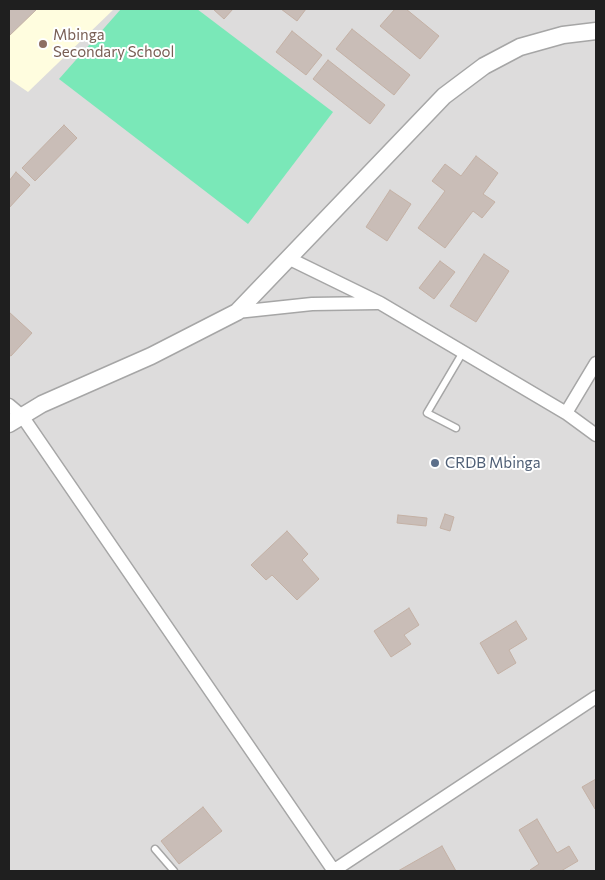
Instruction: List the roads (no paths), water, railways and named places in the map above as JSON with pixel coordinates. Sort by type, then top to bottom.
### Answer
[{"type":"street","points":[[15,420],[42,404],[152,356],[237,312],[290,259],[444,96],[484,66],[520,47],[562,35],[596,31]]},
{"type":"street","points":[[290,259],[380,303],[566,413],[596,435]]},
{"type":"street","points":[[237,312],[312,304],[380,303]]},
{"type":"street","points":[[566,413],[596,363]]},
{"type":"street","points":[[9,405],[15,420],[333,871],[596,697]]},
{"type":"lane","points":[[456,428],[427,413],[463,352]]},
{"type":"lane","points":[[155,849],[174,871]]},
{"type":"place","name":"Mbinga Secondary School","points":[[43,44]]},
{"type":"place","name":"CRDB Mbinga","points":[[435,463]]}]
